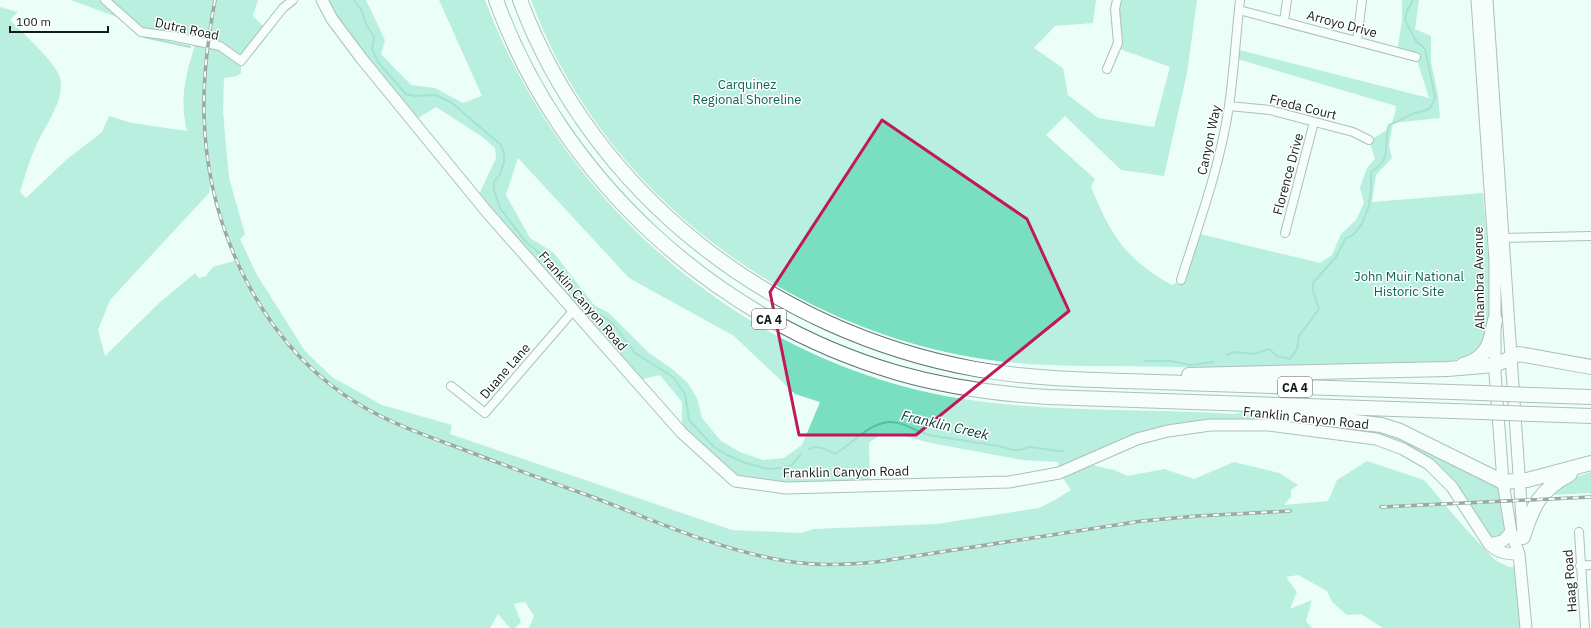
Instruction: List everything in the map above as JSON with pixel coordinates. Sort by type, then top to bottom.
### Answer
[{"type":"highway","name":"CA 4","points":[[496,0],[516,48],[544,102],[569,140],[597,176],[633,215],[672,252],[708,280],[758,313],[799,335],[840,353],[898,373],[935,382],[987,392],[1017,395],[1591,416]]},
{"type":"highway","name":"CA 4","points":[[520,0],[540,46],[563,90],[588,128],[616,164],[646,197],[678,228],[751,282],[783,302],[830,325],[872,342],[959,366],[1004,373],[1109,380],[1591,397]]},
{"type":"highway","points":[[1447,369],[1473,362],[1486,351],[1491,343],[1494,320]]},
{"type":"highway","points":[[1109,380],[1220,373],[1447,369],[1495,365],[1519,354],[1591,367]]},
{"type":"highway","points":[[1185,402],[1381,425],[1400,431],[1503,482],[1527,480],[1591,463]]},
{"type":"highway","points":[[1517,534],[1529,519],[1543,493],[1554,483],[1591,463]]},
{"type":"street","name":"Dutra Road","points":[[105,0],[141,32],[171,36],[220,46],[241,61],[283,8],[293,0]]},
{"type":"street","name":"Franklin Canyon Road","points":[[322,0],[332,19],[403,111],[573,311],[682,433],[735,481],[786,488],[1010,482],[1059,473],[1137,439],[1168,431],[1210,425],[1269,425],[1376,438],[1403,449],[1429,464],[1452,487],[1488,544],[1501,553],[1519,554]]},
{"type":"street","points":[[1107,69],[1118,42],[1115,9],[1117,0]]},
{"type":"street","name":"Canyon Way","points":[[1181,280],[1212,184],[1229,106],[1240,0]]},
{"type":"street","points":[[1284,21],[1287,0]]},
{"type":"street","points":[[1357,41],[1362,0]]},
{"type":"street","name":"Alhambra Avenue","points":[[1477,0],[1498,238],[1511,358],[1519,480],[1517,534],[1526,628]]},
{"type":"street","name":"Alhambra Avenue","points":[[1487,0],[1498,238],[1494,320],[1495,365],[1503,482],[1517,534]]},
{"type":"street","name":"Arroyo Drive","points":[[1239,10],[1416,57]]},
{"type":"street","name":"Freda Court","points":[[1229,106],[1270,110],[1353,132],[1369,140]]},
{"type":"street","name":"Florence Drive","points":[[1285,233],[1314,122]]},
{"type":"street","points":[[1498,238],[1591,236]]},
{"type":"street","name":"Duane Lane","points":[[450,386],[485,414],[573,311]]},
{"type":"street","name":"Haag Road","points":[[1579,532],[1585,628]]},
{"type":"street","points":[[1488,544],[1503,541],[1517,534]]},
{"type":"street","points":[[1580,566],[1591,565]]},
{"type":"highlighted area","points":[[882,120],[1027,219],[1069,311],[916,435],[799,435],[770,292]]},
{"type":"green space","points":[[71,0],[258,0],[253,16],[266,29],[241,61],[241,73],[237,76],[224,78],[223,112],[229,178],[245,234],[240,239],[257,275],[305,351],[332,377],[382,405],[452,425],[450,434],[732,530],[801,533],[814,529],[937,524],[1039,508],[1071,490],[1059,473],[1058,462],[1022,460],[931,443],[901,435],[880,435],[869,443],[870,486],[735,481],[682,433],[682,402],[660,375],[635,381],[477,199],[496,158],[495,148],[481,136],[436,107],[412,122],[322,0],[366,0],[385,40],[381,54],[411,85],[435,88],[463,103],[482,96],[439,0],[485,0],[518,74],[561,142],[611,205],[669,261],[733,310],[803,349],[878,379],[957,398],[991,403],[1061,408],[1235,414],[1248,410],[1381,425],[1503,482],[1511,532],[1489,544],[1452,487],[1403,449],[1269,425],[1168,431],[1083,463],[1114,470],[1128,476],[1164,469],[1194,479],[1234,462],[1279,473],[1298,485],[1291,490],[1291,497],[1284,505],[1328,501],[1337,480],[1367,461],[1424,480],[1464,527],[1495,560],[1509,567],[1521,566],[1526,628],[1383,628],[1361,614],[1347,615],[1332,602],[1327,591],[1298,575],[1286,577],[1297,592],[1290,609],[1312,600],[1306,621],[1312,628],[529,628],[534,616],[525,602],[514,604],[521,622],[515,628],[510,628],[498,614],[490,628],[0,628],[0,7],[18,12],[10,20],[46,56],[57,71],[60,78],[60,95],[57,104],[29,163],[20,192],[26,198],[66,160],[102,132],[109,116],[132,123],[187,131],[184,107],[185,86],[189,64],[196,41],[141,32],[130,22]],"holes":[[[518,158],[629,278],[734,336],[795,394],[820,402],[802,445],[784,458],[763,460],[740,452],[721,441],[702,418],[697,398],[687,382],[671,368],[649,353],[609,313],[594,305],[554,253],[530,238],[506,195]],[[211,180],[224,226],[237,260],[213,267],[206,276],[199,278],[195,273],[158,304],[105,356],[98,330],[110,300],[209,193]]]},
{"type":"green space","points":[[531,0],[1096,0],[1093,23],[1055,26],[1034,48],[1063,68],[1068,95],[1098,118],[1154,127],[1170,67],[1117,48],[1117,0],[1197,0],[1187,73],[1164,176],[1121,170],[1065,116],[1046,135],[1095,179],[1091,187],[1105,219],[1121,244],[1142,265],[1172,285],[1181,280],[1196,233],[1320,263],[1332,255],[1341,234],[1356,220],[1364,203],[1360,187],[1367,168],[1375,159],[1369,140],[1381,134],[1388,128],[1395,113],[1396,106],[1234,58],[1235,49],[1429,98],[1416,57],[1397,52],[1402,21],[1402,0],[1419,0],[1415,29],[1431,36],[1431,62],[1438,95],[1440,118],[1393,123],[1389,146],[1392,158],[1376,175],[1372,202],[1483,193],[1491,289],[1491,320],[1482,343],[1477,350],[1462,358],[1451,361],[1415,364],[1337,365],[1253,369],[1053,365],[983,359],[909,343],[838,317],[771,282],[709,240],[652,189],[603,132],[562,69]]},
{"type":"green space","points":[[1591,472],[1591,493],[1551,495],[1570,479]]},
{"type":"waterway","name":"Franklin Creek","points":[[354,0],[362,11],[365,22],[374,37],[372,49],[378,62],[406,94],[415,96],[436,95],[452,103],[501,145],[504,153],[504,162],[500,174],[494,182],[494,190],[500,208],[525,241],[557,268],[575,295],[589,310],[607,319],[615,326],[635,353],[673,377],[685,394],[689,420],[714,447],[727,455],[746,463],[768,469],[783,468],[792,465],[801,454]]},
{"type":"waterway","name":"Franklin Creek","points":[[1227,355],[1235,352],[1253,354],[1269,349],[1277,356],[1290,359],[1297,349],[1299,336],[1319,309],[1313,291],[1313,283],[1336,257],[1346,238],[1353,235],[1362,224],[1369,206],[1371,172],[1378,167],[1385,157],[1389,125],[1412,114],[1429,109],[1431,106],[1435,97],[1425,49],[1416,41],[1405,20],[1407,11],[1413,0]]},
{"type":"waterway","points":[[144,37],[190,47]]},
{"type":"waterway","name":"Franklin Creek","points":[[1145,361],[1170,361],[1191,365],[1213,362]]},
{"type":"waterway","name":"Franklin Creek","points":[[809,449],[816,447],[822,448],[834,454],[873,427],[894,422],[924,434],[1014,450],[1030,447],[1064,451]]},
{"type":"railway","points":[[215,0],[206,57],[204,115],[208,157],[216,200],[229,241],[246,280],[268,317],[294,351],[325,380],[360,405],[397,424],[711,542],[736,550],[797,563],[854,564],[876,562],[1142,521],[1197,516],[1290,511]]},
{"type":"railway","points":[[1381,507],[1591,497]]},
{"type":"park label","name":"Carquinez Regional Shoreline","points":[[747,92]]},
{"type":"park label","name":"John Muir National Historic Site","points":[[1409,284]]}]
